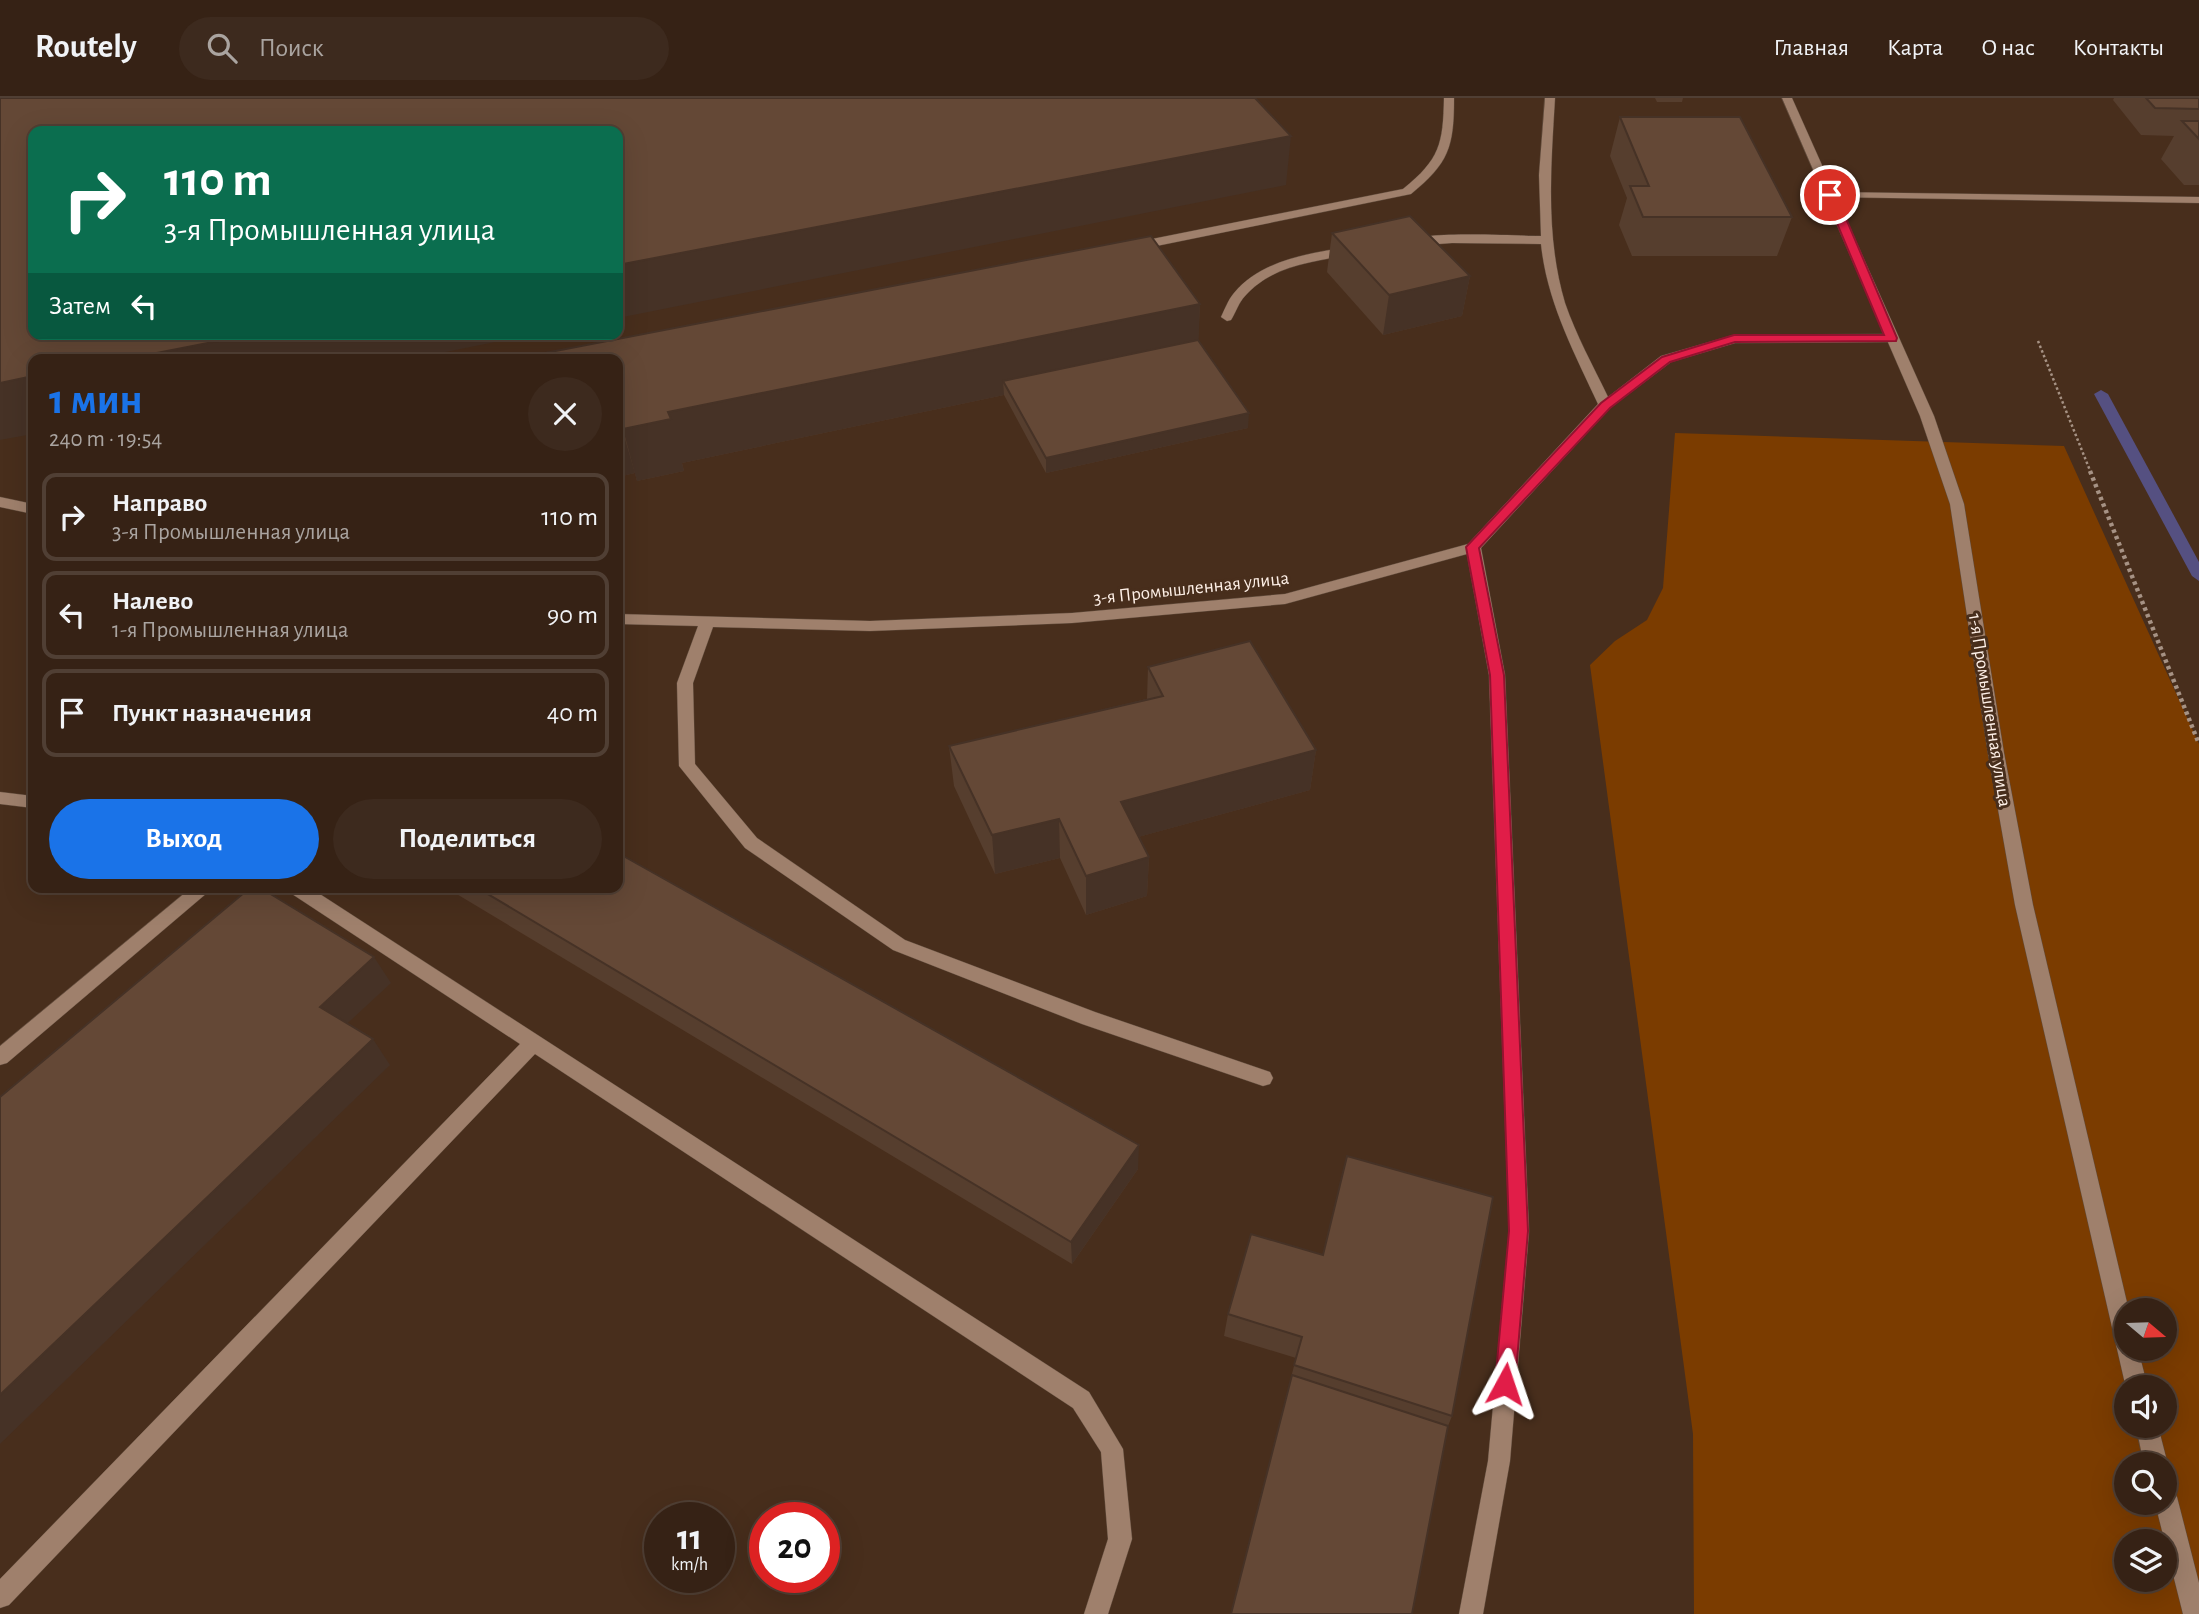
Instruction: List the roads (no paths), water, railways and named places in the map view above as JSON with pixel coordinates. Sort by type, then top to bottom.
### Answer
[{"type":"main road","points":[[1124,249],[1407,192],[1434,170],[1448,143],[1449,98]]},
{"type":"main road","points":[[1550,98],[1545,240],[1559,303],[1605,405]]},
{"type":"main road","name":"1-я Промышленная улица","points":[[1787,98],[1927,416],[1957,504],[1996,753],[2024,905],[2115,1298]]},
{"type":"main road","points":[[1830,195],[2199,200]]},
{"type":"main road","points":[[1396,244],[1452,239],[1545,240]]},
{"type":"main road","points":[[1227,317],[1240,293],[1272,269],[1319,255],[1370,247]]},
{"type":"main road","points":[[1471,1614],[1499,1461],[1519,1231],[1497,675],[1472,547],[1605,405],[1666,359],[1734,339],[1892,338]]},
{"type":"main road","points":[[0,502],[28,508]]},
{"type":"main road","name":"3-я Промышленная улица","points":[[623,619],[870,626],[1072,618],[1285,599],[1472,547]]},
{"type":"main road","points":[[707,622],[685,683],[687,766],[751,843],[899,945],[1089,1018],[1263,1078]]},
{"type":"main road","points":[[0,798],[28,801]]},
{"type":"main road","points":[[0,1057],[198,893]]},
{"type":"main road","points":[[304,893],[1081,1400],[1112,1449],[1119,1539],[1096,1614]]},
{"type":"main road","points":[[0,1596],[533,1043]]},
{"type":"main road","points":[[2170,1515],[2195,1614]]},
{"type":"waterway","points":[[2101,394],[2199,576]]}]
